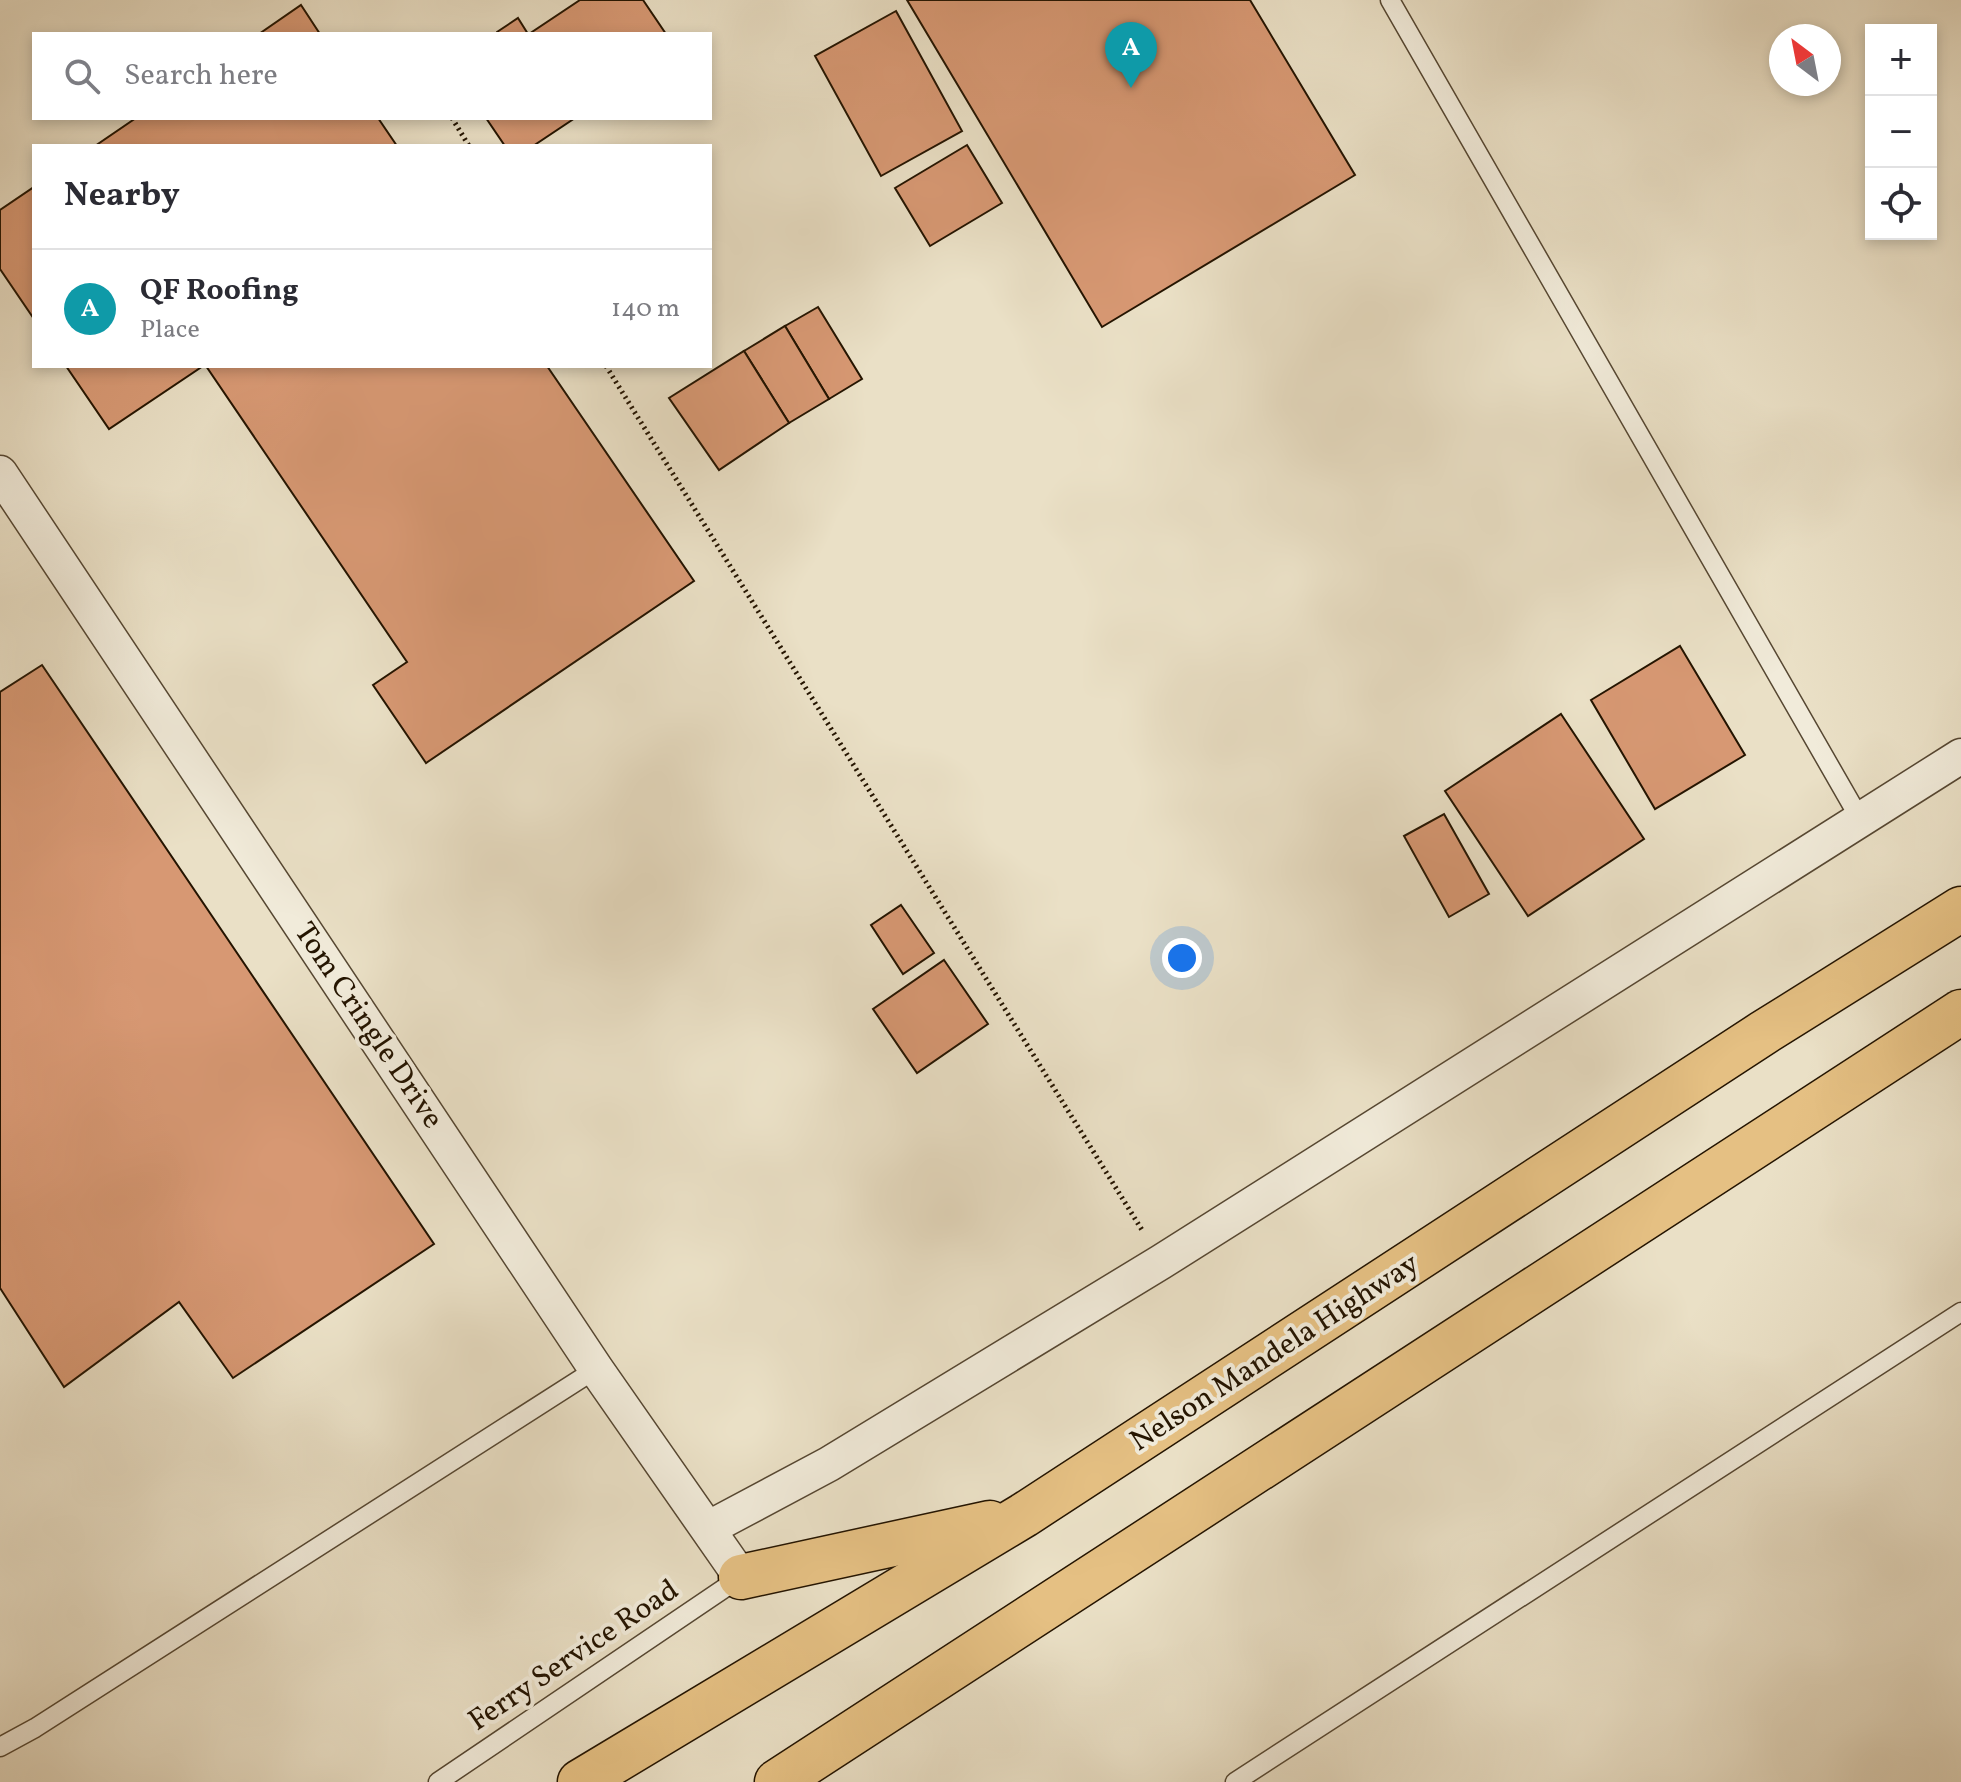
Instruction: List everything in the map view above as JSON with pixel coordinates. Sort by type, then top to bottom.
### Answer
[{"type":"highway","name":"Nelson Mandela Highway","points":[[580,1782],[1024,1515],[1961,909]]},
{"type":"highway","points":[[777,1782],[1961,1012]]},
{"type":"highway","points":[[741,1577],[1024,1515]]},
{"type":"street","name":"Tom Cringle Drive","points":[[0,473],[596,1369],[741,1577]]},
{"type":"street","points":[[709,1528],[829,1464],[1161,1262],[1961,756]]},
{"type":"lane","points":[[1390,0],[1860,819]]},
{"type":"lane","points":[[1235,1782],[1961,1312]]},
{"type":"lane","points":[[0,1747],[48,1720],[596,1369]]},
{"type":"lane","name":"Ferry Service Road","points":[[438,1782],[741,1577]]},
{"type":"path","points":[[453,120],[468,144]]},
{"type":"path","points":[[607,368],[1161,1262]]},
{"type":"building","points":[[580,0],[643,0],[665,32],[532,32]]},
{"type":"building","points":[[907,0],[1250,0],[1355,175],[1102,327]]},
{"type":"building","points":[[301,5],[319,32],[262,32]]},
{"type":"building","points":[[896,11],[962,131],[881,176],[815,56]]},
{"type":"building","points":[[518,18],[527,32],[497,32]]},
{"type":"building","points":[[133,120],[379,120],[396,144],[98,144]]},
{"type":"building","points":[[487,120],[572,120],[536,144],[504,144]]},
{"type":"building","points":[[967,145],[1002,203],[930,246],[895,188]]},
{"type":"building","points":[[32,188],[32,316],[0,269],[0,210]]},
{"type":"building","points":[[818,307],[862,379],[829,399],[785,326]]},
{"type":"building","points":[[785,326],[829,399],[789,423],[744,351]]},
{"type":"building","points":[[744,351],[789,423],[719,470],[669,398]]},
{"type":"building","points":[[67,368],[200,368],[109,429]]},
{"type":"building","points":[[207,368],[548,368],[694,581],[426,763],[373,685],[407,662]]},
{"type":"building","points":[[1680,646],[1745,755],[1655,809],[1591,700]]},
{"type":"building","points":[[42,665],[434,1244],[233,1378],[179,1302],[64,1387],[0,1288],[0,692]]},
{"type":"building","points":[[1561,714],[1644,839],[1528,916],[1445,791]]},
{"type":"building","points":[[1444,814],[1489,894],[1449,917],[1404,836]]},
{"type":"building","points":[[901,905],[934,953],[903,974],[871,925]]},
{"type":"building","points":[[944,960],[988,1024],[917,1073],[873,1009]]},
{"type":"place","name":"QF Roofing","points":[[1131,88]]}]
